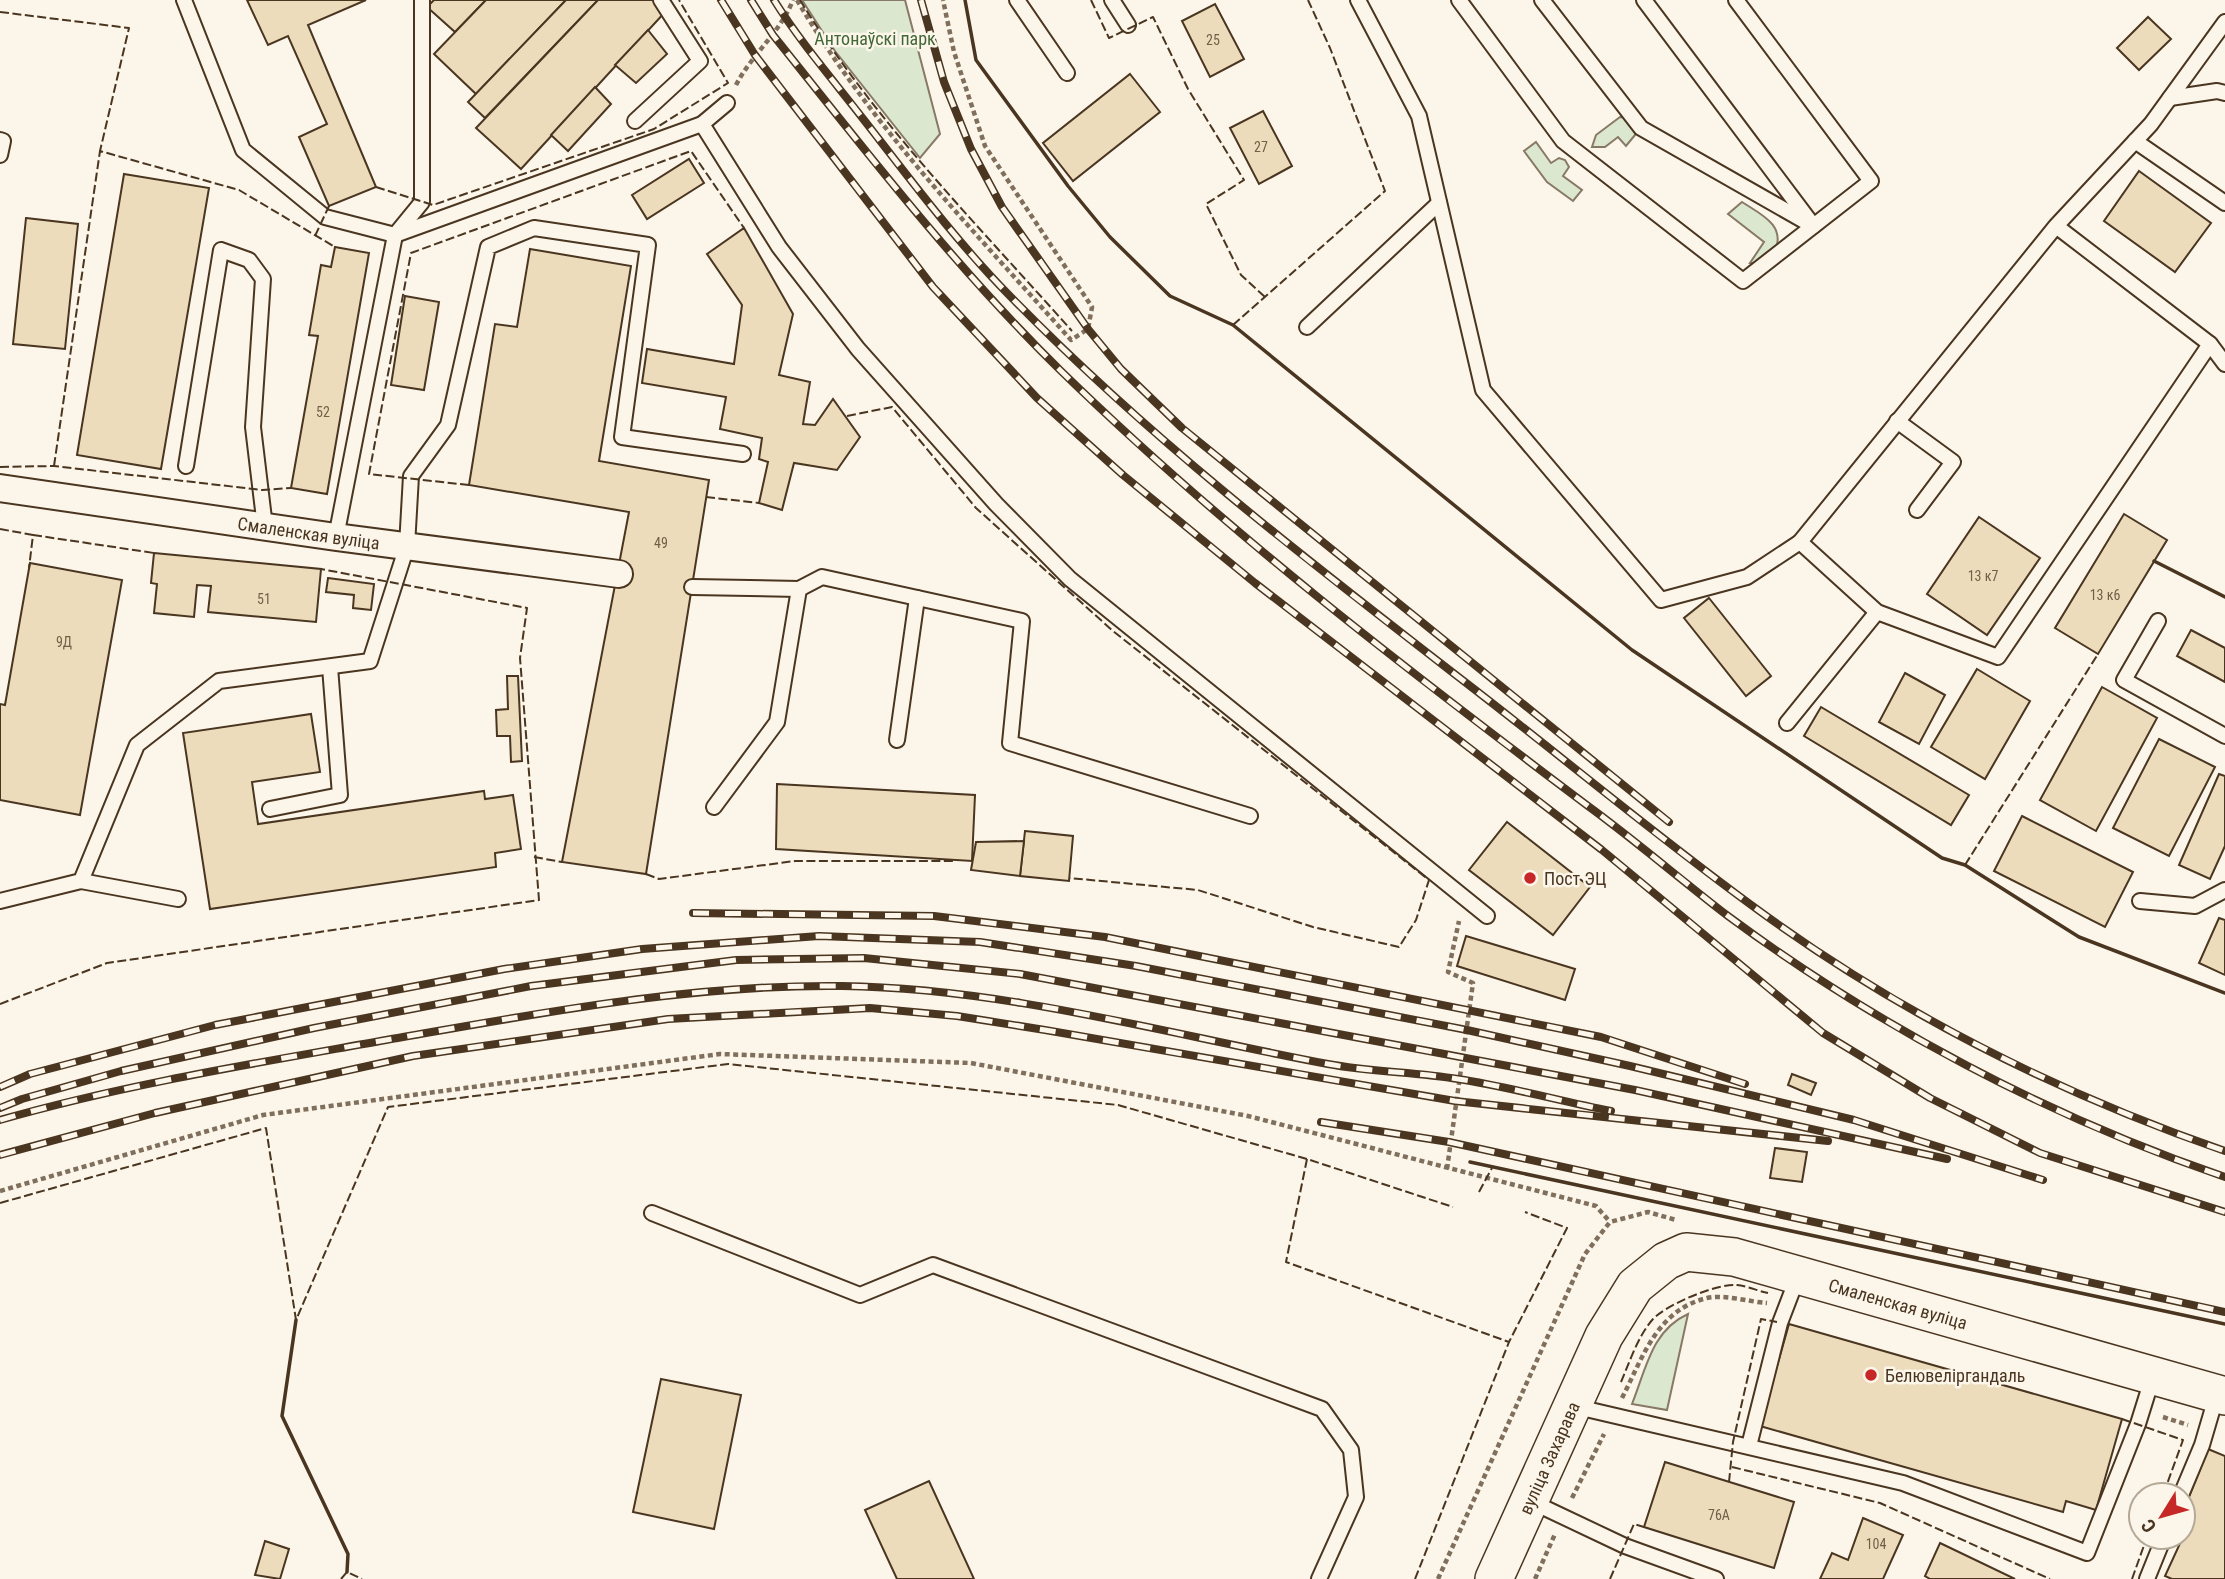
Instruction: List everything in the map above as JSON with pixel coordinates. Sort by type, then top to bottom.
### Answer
[{"type":"main road","name":"Смаленская вуліца","points":[[1604,1336],[1635,1286],[1666,1261],[1686,1252],[1734,1256],[1793,1291],[2154,1375],[2221,1395]]},
{"type":"main road","name":"вуліца Захарава","points":[[1494,1579],[1604,1336]]},
{"type":"street","name":"Смаленская вуліца","points":[[0,488],[336,537],[619,574]]},
{"type":"lane","points":[[184,0],[243,150],[325,217],[395,235],[702,124],[727,103]]},
{"type":"lane","points":[[336,537],[395,235],[422,201],[422,0]]},
{"type":"lane","points":[[635,121],[701,61],[661,0]]},
{"type":"lane","points":[[1017,0],[1067,73]]},
{"type":"lane","points":[[1112,0],[1128,25]]},
{"type":"lane","points":[[1358,0],[1419,116],[1483,390],[1661,600],[1748,577],[1800,542],[2056,226],[2136,141],[2225,22]]},
{"type":"lane","points":[[1459,0],[1563,141],[1744,281],[1871,181],[1736,0]]},
{"type":"lane","points":[[1542,0],[1641,128],[1813,226]]},
{"type":"lane","points":[[1644,0],[1813,226]]},
{"type":"lane","points":[[2170,98],[2217,90],[2225,93]]},
{"type":"lane","points":[[702,124],[779,247],[858,349],[1005,513],[1070,579],[1487,916]]},
{"type":"lane","points":[[0,139],[3,141],[0,155]]},
{"type":"lane","points":[[2136,141],[2225,203]]},
{"type":"lane","points":[[1307,327],[1439,203]]},
{"type":"lane","points":[[2056,226],[2210,344],[2225,364]]},
{"type":"lane","points":[[81,881],[136,745],[219,681],[370,662],[407,546],[411,477],[448,425],[488,247],[534,228],[648,244],[622,437],[743,454]]},
{"type":"lane","points":[[186,466],[221,250],[249,260],[263,279],[253,427],[265,527]]},
{"type":"lane","points":[[1800,542],[1877,612],[1998,657],[2210,344]]},
{"type":"lane","points":[[1897,421],[1952,462],[1917,510]]},
{"type":"lane","points":[[692,587],[799,589],[822,577],[1022,621],[1010,743],[1250,816]]},
{"type":"lane","points":[[714,807],[777,722],[799,589]]},
{"type":"lane","points":[[897,740],[917,598]]},
{"type":"lane","points":[[1787,723],[1877,612]]},
{"type":"lane","points":[[2158,621],[2124,680],[2225,736]]},
{"type":"lane","points":[[270,809],[340,795],[330,667]]},
{"type":"lane","points":[[0,901],[81,881],[178,899]]},
{"type":"lane","points":[[2140,901],[2195,906],[2225,890]]},
{"type":"lane","points":[[652,1213],[860,1295],[933,1265],[1322,1409],[1351,1450],[1356,1497],[1319,1579]]},
{"type":"lane","points":[[1749,1446],[1793,1291]]},
{"type":"lane","points":[[1571,1406],[1903,1483],[2087,1553],[2154,1375]]},
{"type":"lane","points":[[2186,1481],[2221,1395]]},
{"type":"lane","points":[[1529,1501],[1625,1546],[1716,1579]]},
{"type":"lane","points":[[2147,1579],[2158,1551]]},
{"type":"path","points":[[795,0],[831,57],[906,154],[1071,340],[1088,329],[1093,307],[985,146],[954,51],[943,0]]},
{"type":"path","points":[[727,103],[745,66],[786,19],[795,0]]},
{"type":"path","points":[[1447,1169],[1473,983],[1448,972],[1464,899]]},
{"type":"path","points":[[0,1191],[263,1115],[720,1054],[971,1063],[1248,1116],[1596,1206],[1610,1222]]},
{"type":"path","points":[[1535,1579],[1563,1515],[1658,1327],[1674,1313],[1709,1298],[1793,1291]]},
{"type":"path","points":[[2143,1410],[2206,1431]]},
{"type":"green space","name":"Антонаўскі парк","points":[[802,0],[905,0],[940,134],[920,158],[835,51]]},
{"type":"green space","points":[[1620,117],[1636,119],[1635,135],[1626,146],[1618,137],[1605,147],[1592,147],[1596,135]]},
{"type":"green space","points":[[1536,142],[1551,163],[1559,158],[1565,160],[1569,167],[1563,176],[1582,190],[1573,201],[1547,182],[1524,151]]},
{"type":"green space","points":[[1742,202],[1775,228],[1778,243],[1775,252],[1760,263],[1750,263],[1764,242],[1728,214]]},
{"type":"green space","points":[[1688,1314],[1667,1410],[1632,1404],[1658,1340],[1676,1321]]},
{"type":"building","points":[[247,0],[366,0],[308,25],[376,187],[329,206],[299,137],[327,124],[288,36],[268,45]]},
{"type":"building","points":[[434,0],[486,0],[455,32],[427,7]]},
{"type":"building","points":[[486,0],[566,0],[476,94],[434,54]]},
{"type":"building","points":[[566,0],[598,0],[485,118],[468,102]]},
{"type":"building","points":[[598,0],[656,0],[666,11],[521,169],[476,128]]},
{"type":"building","points":[[1215,4],[1244,59],[1210,77],[1182,21]]},
{"type":"building","points":[[2148,17],[2171,39],[2139,70],[2117,48]]},
{"type":"building","points":[[648,30],[667,54],[636,83],[615,65]]},
{"type":"building","points":[[1130,74],[1160,112],[1073,181],[1043,143]]},
{"type":"building","points":[[595,87],[611,104],[568,151],[551,135]]},
{"type":"building","points":[[1263,111],[1292,166],[1259,184],[1230,128]]},
{"type":"building","points":[[689,159],[704,183],[647,219],[632,195]]},
{"type":"building","points":[[2139,171],[2211,223],[2175,272],[2104,221]]},
{"type":"building","points":[[124,174],[209,188],[161,469],[77,455]]},
{"type":"building","points":[[26,218],[78,224],[65,349],[13,344]]},
{"type":"building","points":[[744,228],[793,314],[779,375],[810,382],[803,424],[815,425],[833,399],[860,437],[837,470],[794,463],[782,510],[759,503],[768,462],[759,459],[762,438],[720,429],[726,397],[642,383],[647,349],[734,364],[742,305],[707,254]]},
{"type":"building","points":[[335,247],[369,253],[327,494],[291,488],[318,336],[309,335],[321,265],[331,267]]},
{"type":"building","points":[[530,249],[631,266],[599,461],[709,480],[646,874],[562,862],[629,512],[469,485],[495,324],[517,327]]},
{"type":"building","points":[[405,296],[439,302],[424,390],[391,385]]},
{"type":"building","points":[[2124,514],[2167,540],[2098,654],[2055,628]]},
{"type":"building","points":[[1979,517],[2040,558],[1987,635],[1927,594]]},
{"type":"building","points":[[154,553],[321,569],[316,622],[208,612],[211,586],[197,585],[194,617],[154,613],[157,584],[151,583]]},
{"type":"building","points":[[30,563],[122,580],[80,815],[0,800],[0,704],[5,705]]},
{"type":"building","points":[[328,578],[374,584],[371,610],[353,608],[354,595],[326,592]]},
{"type":"building","points":[[1709,598],[1771,676],[1746,696],[1684,618]]},
{"type":"building","points":[[2191,630],[2225,648],[2225,682],[2177,656]]},
{"type":"building","points":[[1977,669],[2030,701],[1985,779],[1931,747]]},
{"type":"building","points":[[1905,673],[1945,695],[1919,744],[1879,722]]},
{"type":"building","points":[[507,676],[518,676],[522,761],[511,762],[510,736],[497,736],[496,710],[508,709]]},
{"type":"building","points":[[2102,687],[2157,718],[2096,831],[2040,800]]},
{"type":"building","points":[[1821,707],[1969,795],[1951,825],[1804,736]]},
{"type":"building","points":[[311,714],[320,772],[252,782],[258,824],[484,791],[485,799],[513,795],[521,849],[495,853],[496,867],[210,909],[183,733]]},
{"type":"building","points":[[2159,739],[2215,767],[2169,856],[2113,828]]},
{"type":"building","points":[[2219,774],[2225,776],[2225,846],[2210,879],[2179,865]]},
{"type":"building","points":[[777,784],[975,795],[972,861],[776,849]]},
{"type":"building","points":[[2022,816],[2133,872],[2105,927],[1994,871]]},
{"type":"building","name":"Пост ЭЦ","points":[[1507,822],[1590,887],[1553,935],[1469,870]]},
{"type":"building","points":[[1025,831],[1073,836],[1069,881],[1020,876]]},
{"type":"building","points":[[1024,841],[1020,876],[971,870],[976,842]]},
{"type":"building","points":[[2219,918],[2225,920],[2225,975],[2199,963]]},
{"type":"building","points":[[1466,936],[1575,969],[1565,1000],[1457,966]]},
{"type":"building","points":[[1792,1074],[1816,1083],[1811,1095],[1788,1085]]},
{"type":"building","points":[[1775,1148],[1807,1152],[1802,1182],[1770,1178]]},
{"type":"building","name":"Белювеліргандаль","points":[[1789,1324],[2122,1419],[2096,1510],[2066,1501],[2063,1512],[1760,1426]]},
{"type":"building","points":[[661,1379],[741,1395],[714,1529],[633,1512]]},
{"type":"building","points":[[2208,1449],[2225,1456],[2225,1579],[2172,1579],[2165,1576],[2177,1551],[2197,1551],[2195,1481]]},
{"type":"building","points":[[1665,1462],[1794,1502],[1774,1568],[1644,1527]]},
{"type":"building","points":[[929,1481],[974,1579],[897,1579],[865,1510]]},
{"type":"building","points":[[1863,1518],[1903,1535],[1883,1579],[1820,1579],[1832,1553],[1848,1560]]},
{"type":"building","points":[[265,1541],[289,1549],[280,1579],[255,1575]]},
{"type":"building","points":[[1940,1543],[2015,1579],[1930,1579],[1925,1576]]},
{"type":"railway","points":[[721,0],[755,55],[933,287],[1037,398],[1123,475],[1255,583],[1602,850],[1823,1033],[1930,1098],[2040,1153],[2225,1212]]},
{"type":"railway","points":[[751,0],[773,35],[877,164],[947,249],[1021,331],[1122,429],[1186,486],[1384,650],[1728,916],[1844,995],[1904,1031],[2030,1097],[2159,1153],[2225,1177]]},
{"type":"railway","points":[[774,0],[806,46],[934,209],[1008,294],[1120,402],[1299,552],[1694,862],[1818,952],[1873,987],[1987,1050],[2104,1105],[2225,1151]]},
{"type":"railway","points":[[921,0],[944,82],[971,149],[1002,207],[1088,329],[1121,369],[1182,428],[1669,822]]},
{"type":"railway","points":[[693,913],[934,916],[1105,937],[1601,1037],[1745,1084]]},
{"type":"railway","points":[[0,1087],[30,1074],[215,1025],[504,969],[642,949],[819,936],[980,942],[1136,966],[1467,1030],[1630,1066],[1854,1120],[2043,1180]]},
{"type":"railway","points":[[0,1108],[22,1099],[121,1071],[314,1028],[531,986],[736,960],[864,958],[1020,974],[1635,1090],[1947,1159]]},
{"type":"railway","points":[[0,1120],[192,1075],[556,1011],[727,990],[842,986],[903,989],[1025,1004],[1328,1064],[1458,1079],[1611,1111]]},
{"type":"railway","points":[[0,1155],[155,1113],[413,1056],[668,1019],[870,1008],[957,1016],[1455,1101],[1828,1141]]},
{"type":"railway","points":[[1321,1122],[1449,1142],[2225,1312]]},
{"type":"fence","points":[[376,187],[433,205],[654,129],[728,83],[679,0]]},
{"type":"fence","points":[[800,0],[829,45],[894,130],[1072,331]]},
{"type":"fence","points":[[1091,0],[1109,38],[1153,17],[1188,89],[1244,180],[1206,204],[1241,275],[1265,297]]},
{"type":"fence","points":[[1233,325],[1385,191],[1330,48],[1308,0]]},
{"type":"fence","points":[[0,12],[129,28],[100,151]]},
{"type":"fence","points":[[54,466],[100,151],[239,190],[335,247]]},
{"type":"fence","points":[[469,485],[369,474],[411,253],[691,151],[744,228]]},
{"type":"fence","points":[[315,236],[329,206]]},
{"type":"fence","points":[[847,416],[892,407],[976,508],[1113,631],[1429,880],[1416,920],[1399,947],[1313,927],[1198,890],[1069,878]]},
{"type":"fence","points":[[0,467],[54,466],[262,490],[291,488]]},
{"type":"fence","points":[[706,497],[759,503]]},
{"type":"fence","points":[[0,529],[33,535],[29,568]]},
{"type":"fence","points":[[33,535],[154,553]]},
{"type":"fence","points":[[0,1004],[107,963],[539,900],[520,658],[527,608],[321,569]]},
{"type":"fence","points":[[1965,865],[2098,654]]},
{"type":"fence","points":[[534,857],[562,862]]},
{"type":"fence","points":[[646,874],[659,879],[795,861],[956,861]]},
{"type":"fence","points":[[0,1203],[266,1128],[296,1320],[388,1107],[728,1064],[1118,1105],[1307,1159],[1453,1207]]},
{"type":"fence","points":[[1307,1159],[1286,1262],[1509,1342]]},
{"type":"fence","points":[[1479,1192],[1492,1168]]},
{"type":"fence","points":[[1415,1579],[1509,1342],[1567,1228],[1525,1212]]},
{"type":"fence","points":[[1621,1382],[1643,1333],[1660,1313],[1692,1296],[1728,1285],[1768,1293]]},
{"type":"fence","points":[[1729,1482],[1733,1442],[1761,1319],[1777,1322]]},
{"type":"fence","points":[[2122,1419],[2183,1440],[2168,1481]]},
{"type":"fence","points":[[1732,1467],[1880,1503],[2050,1579]]},
{"type":"fence","points":[[1610,1579],[1634,1524],[1644,1527]]},
{"type":"fence","points":[[2132,1579],[2142,1551]]},
{"type":"fence","points":[[341,1579],[347,1572],[362,1579]]},
{"type":"wall","points":[[965,0],[976,60],[1068,186],[1110,237],[1170,296],[1233,325],[1632,650],[1942,858],[1965,865],[2079,937],[2225,993]]},
{"type":"wall","points":[[2154,561],[2225,597]]},
{"type":"wall","points":[[1470,1162],[2225,1324]]},
{"type":"wall","points":[[296,1320],[282,1416],[348,1554],[347,1572]]},
{"type":"place","name":"Пост ЭЦ","points":[[1530,878]]},
{"type":"place","name":"Белювеліргандаль","points":[[1871,1375]]}]
